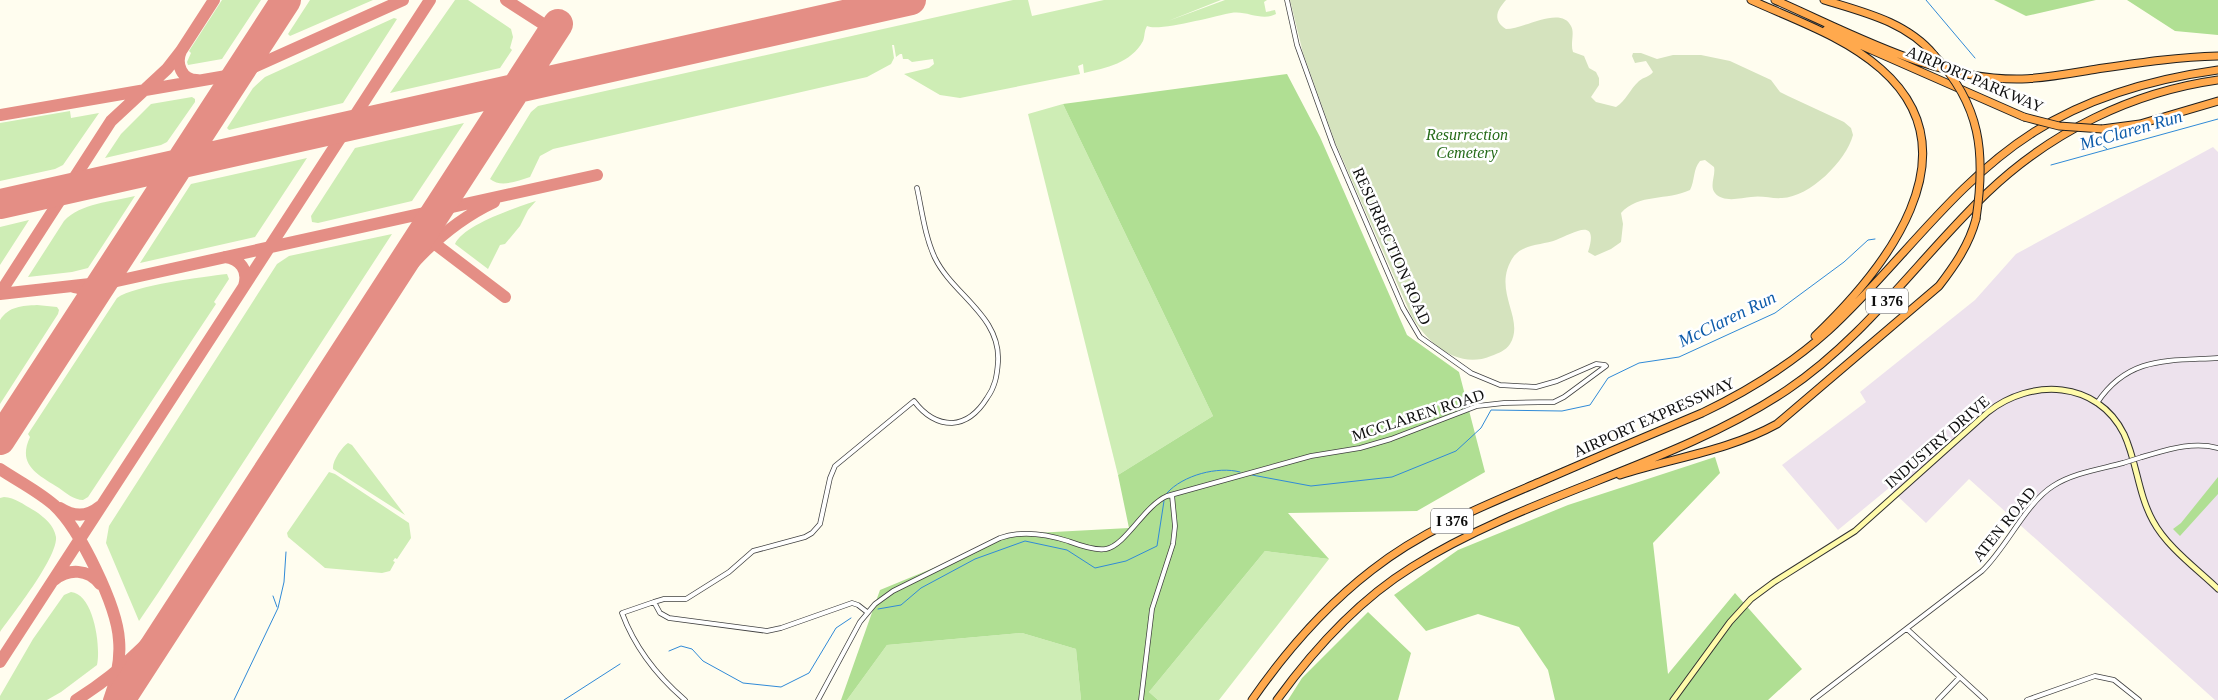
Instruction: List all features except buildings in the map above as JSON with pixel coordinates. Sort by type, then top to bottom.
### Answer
[{"type":"highway","points":[[1751,0],[1841,42],[1867,58],[1899,86],[1910,103],[1917,122],[1923,160],[1921,180],[1909,215],[1887,253],[1868,279],[1804,348],[1757,384]]},
{"type":"highway","name":"AIRPORT PARKWAY","points":[[1760,0],[2024,117],[2059,126],[2102,129],[2140,124],[2218,102]]},
{"type":"highway","name":"AIRPORT PARKWAY","points":[[1775,0],[1878,45],[1942,69],[1972,76],[2021,79],[2043,78],[2159,60],[2218,56]]},
{"type":"highway","points":[[1538,506],[1652,465],[1726,446],[1758,435],[1777,424],[1939,286],[1955,265],[1966,246],[1976,219],[1981,192],[1982,164],[1975,121],[1960,86],[1927,46],[1894,24],[1824,0]]},
{"type":"highway","name":"AIRPORT EXPRESSWAY","points":[[1250,700],[1283,656],[1345,592],[1372,570],[1430,532],[1468,512],[1702,413],[1781,369],[1829,330],[1976,176],[2034,132],[2067,114],[2123,90],[2156,81],[2218,70]]},
{"type":"highway","name":"I 376","points":[[1276,700],[1300,668],[1324,641],[1361,605],[1411,568],[1451,544],[1712,432],[1751,412],[1813,371],[1844,345],[1989,192],[2045,146],[2095,118],[2141,99],[2179,87],[2218,80]]},
{"type":"street","name":"RESURRECTION ROAD","points":[[1287,0],[1297,44],[1337,153],[1403,308],[1420,337],[1471,373],[1500,385],[1536,387],[1557,381],[1596,364],[1606,366]]},
{"type":"street","points":[[685,700],[662,679],[648,661],[632,636],[622,613],[664,599],[686,599],[729,572],[753,551],[804,538],[812,534],[821,521],[835,466],[914,401],[934,419],[954,423],[973,416],[989,396],[997,373],[997,345],[986,321],[942,270],[935,258],[928,238],[917,188]]},
{"type":"street","points":[[2097,403],[2117,380],[2140,366],[2162,361],[2218,358]]},
{"type":"street","name":"MCCLAREN ROAD","points":[[818,700],[867,612],[879,600],[893,591],[994,540],[1010,535],[1044,535],[1083,546],[1105,549],[1116,544],[1155,502],[1172,495],[1311,456],[1360,448],[1391,440],[1477,406],[1504,403],[1554,402],[1564,397],[1606,366]]},
{"type":"street","name":"INDUSTRY DRIVE","points":[[1673,700],[1726,627],[1744,606],[1774,582],[1855,531],[1994,407],[2018,394],[2046,389],[2061,389],[2076,393],[2097,403],[2114,420],[2123,434],[2146,506],[2156,527],[2218,589]]},
{"type":"street","name":"ATEN ROAD","points":[[1814,700],[1986,567],[2038,499],[2048,490],[2066,480],[2142,457],[2190,446],[2202,445],[2218,448]]},
{"type":"street","points":[[1141,700],[1152,609],[1173,544],[1175,526],[1172,495]]},
{"type":"street","points":[[654,602],[660,613],[669,618],[760,630],[781,628],[852,604],[858,604],[867,612]]},
{"type":"street","points":[[1907,629],[1984,700]]},
{"type":"street","points":[[2027,700],[2095,676],[2114,680],[2139,700]]},
{"type":"street","points":[[1938,700],[1959,678]]},
{"type":"shaded area","points":[[2213,147],[2218,152],[2218,700],[2215,700],[1969,479],[1926,523],[1889,488],[1838,530],[1782,465],[1866,402],[1860,392],[1975,300],[2016,254]]},
{"type":"green space","points":[[222,0],[261,0],[222,59],[188,65],[187,62],[191,53],[189,51]]},
{"type":"green space","points":[[310,0],[373,0],[290,36],[288,34]]},
{"type":"green space","points":[[455,0],[468,0],[511,29],[513,37],[510,48],[512,50],[500,68],[390,93]]},
{"type":"green space","points":[[1013,0],[1028,0],[1032,16],[1104,0],[1221,0],[1168,21],[1225,0],[1267,0],[1264,2],[1266,12],[1275,10],[1276,14],[1265,17],[1231,13],[1163,27],[1147,26],[1143,41],[1138,48],[1132,55],[1117,63],[1084,73],[1083,64],[1078,66],[1080,74],[960,98],[940,95],[904,74],[929,68],[934,64],[933,59],[912,62],[908,59],[903,59],[902,54],[896,57],[894,45],[892,45],[894,58],[891,64],[867,77],[553,149],[540,156],[530,177],[504,183],[494,182],[490,179],[531,112],[538,106]]},
{"type":"green space","name":"Resurrection Cemetery","points":[[1290,0],[1506,0],[1498,11],[1497,19],[1506,29],[1551,18],[1566,20],[1572,29],[1573,52],[1584,56],[1589,68],[1596,72],[1599,78],[1599,85],[1591,97],[1596,102],[1616,107],[1623,102],[1639,81],[1653,72],[1646,61],[1635,63],[1632,56],[1633,53],[1641,53],[1657,59],[1673,55],[1701,55],[1730,61],[1771,80],[1780,92],[1844,122],[1851,128],[1853,135],[1843,156],[1835,166],[1815,184],[1793,196],[1778,198],[1759,196],[1727,199],[1718,196],[1713,190],[1714,167],[1705,160],[1700,161],[1698,164],[1690,190],[1636,203],[1621,213],[1623,224],[1621,242],[1611,249],[1595,256],[1588,252],[1591,241],[1590,234],[1587,230],[1582,230],[1551,242],[1523,249],[1514,256],[1508,268],[1506,280],[1506,292],[1514,324],[1514,334],[1510,344],[1499,353],[1479,359],[1455,357],[1435,344],[1411,315],[1335,142],[1303,53]]},
{"type":"green space","points":[[1994,0],[2096,0],[2026,16]]},
{"type":"green space","points":[[2127,0],[2218,0],[2218,35],[2175,31]]},
{"type":"green space","points":[[394,18],[397,19],[343,103],[229,130],[227,128],[253,88],[265,77]]},
{"type":"green space","points":[[1287,74],[1320,137],[1407,335],[1459,372],[1485,472],[1417,511],[1288,513],[1329,559],[1265,551],[1149,692],[1158,700],[1081,700],[1076,649],[1022,633],[887,645],[847,700],[841,700],[880,590],[1016,534],[1129,528],[1118,475],[1213,416],[1063,104]]},
{"type":"green space","points":[[192,97],[195,99],[195,102],[167,142],[105,158],[121,134],[151,104]]},
{"type":"green space","points":[[1063,104],[1213,416],[1118,475],[1028,114]]},
{"type":"green space","points":[[70,111],[71,118],[99,113],[63,165],[55,169],[0,181],[0,123]]},
{"type":"green space","points":[[464,123],[412,201],[318,223],[312,222],[311,216],[355,148]]},
{"type":"green space","points":[[307,158],[255,237],[140,263],[191,184]]},
{"type":"green space","points":[[135,196],[88,268],[72,272],[28,277],[64,221],[71,215],[97,204]]},
{"type":"green space","points":[[536,201],[528,210],[520,226],[505,244],[500,245],[488,269],[455,244],[468,230],[479,224],[504,212]]},
{"type":"green space","points":[[29,220],[0,265],[0,227]]},
{"type":"green space","points":[[392,234],[139,621],[106,543],[109,526],[277,264],[289,256]]},
{"type":"green space","points":[[227,274],[229,279],[214,302],[216,304],[88,497],[83,500],[73,498],[31,468],[26,455],[30,437],[28,434],[117,298],[126,293],[153,285]]},
{"type":"green space","points":[[21,306],[57,307],[59,310],[58,314],[0,404],[0,320],[12,309]]},
{"type":"green space","points":[[348,443],[352,445],[405,515],[333,469],[338,455]]},
{"type":"green space","points":[[1715,457],[1720,473],[1653,543],[1668,674],[1735,593],[1802,669],[1768,700],[1555,700],[1548,670],[1519,627],[1478,614],[1426,631],[1394,595],[1458,550],[1568,505]]},
{"type":"green space","points":[[329,472],[335,474],[409,523],[411,538],[397,559],[395,558],[393,561],[395,562],[390,571],[382,573],[325,568],[288,537],[287,533]]},
{"type":"green space","points":[[2218,477],[2218,494],[2180,536],[2173,529],[2181,523]]},
{"type":"green space","points":[[4,497],[20,502],[42,516],[51,525],[56,537],[55,546],[43,571],[0,632],[0,498]]},
{"type":"green space","points":[[1265,551],[1329,559],[1219,700],[1158,700],[1149,692]]},
{"type":"green space","points":[[71,592],[79,595],[85,602],[94,622],[98,646],[97,665],[47,700],[0,700],[0,696],[33,639],[64,595]]},
{"type":"green space","points":[[1368,612],[1411,653],[1398,700],[1288,700],[1302,678]]},
{"type":"green space","points":[[1022,633],[1076,649],[1081,700],[847,700],[887,645]]},
{"type":"waterway","points":[[1926,0],[1975,58]]},
{"type":"waterway","name":"McClaren Run","points":[[2051,165],[2218,119]]},
{"type":"waterway","name":"McClaren Run","points":[[2102,145],[2107,149]]},
{"type":"waterway","name":"McClaren Run","points":[[1252,475],[1311,486],[1392,477],[1456,451],[1481,428],[1491,410],[1562,411],[1590,405],[1608,378],[1639,363],[1679,357],[1775,313],[1844,262],[1868,240],[1875,239]]},
{"type":"waterway","name":"McClaren Run","points":[[1167,493],[1182,481],[1211,471],[1231,470],[1240,472]]},
{"type":"waterway","name":"McClaren Run","points":[[878,609],[901,605],[921,588],[975,559],[1025,541],[1067,550],[1095,568],[1126,561],[1157,546],[1164,501]]},
{"type":"waterway","points":[[234,700],[278,608],[284,582],[286,552]]},
{"type":"waterway","points":[[273,596],[277,607]]},
{"type":"waterway","name":"McClaren Run","points":[[669,651],[681,646],[692,649],[703,661],[743,683],[781,687],[809,673],[836,628],[851,618]]},
{"type":"waterway","name":"McClaren Run","points":[[564,700],[620,664]]},
{"type":"taxiway","points":[[0,293],[111,121],[167,69],[214,0]]},
{"type":"taxiway","points":[[0,115],[238,74],[403,0]]},
{"type":"taxiway","points":[[0,662],[430,0]]},
{"type":"taxiway","points":[[506,0],[554,31]]},
{"type":"taxiway","points":[[181,51],[179,56],[181,70],[187,77],[197,80]]},
{"type":"taxiway","points":[[0,294],[117,281],[597,175]]},
{"type":"taxiway","points":[[371,314],[411,265],[426,250],[457,224],[494,202]]},
{"type":"taxiway","points":[[422,234],[505,297]]},
{"type":"taxiway","points":[[225,257],[235,260],[242,266],[245,275],[244,286]]},
{"type":"taxiway","points":[[95,283],[103,279],[111,269]]},
{"type":"taxiway","points":[[74,287],[83,290],[85,293],[87,303],[84,312]]},
{"type":"taxiway","points":[[0,438],[7,430]]},
{"type":"taxiway","points":[[0,469],[54,505],[75,531],[96,569],[112,608],[119,640],[117,671],[109,700]]},
{"type":"taxiway","points":[[60,508],[80,515],[90,513],[99,507]]},
{"type":"taxiway","points":[[54,580],[66,573],[78,572],[90,575],[100,584]]},
{"type":"taxiway","points":[[76,700],[111,675],[142,648],[170,617],[196,583]]},
{"type":"runway","points":[[0,440],[286,0]]},
{"type":"runway","points":[[0,204],[911,0]]},
{"type":"runway","points":[[120,700],[558,24]]}]
